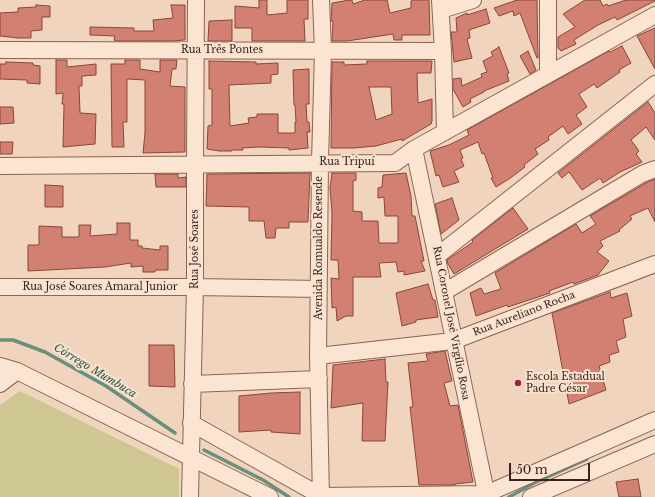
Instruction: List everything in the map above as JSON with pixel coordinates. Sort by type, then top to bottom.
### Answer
[{"type":"street","name":"Rua José Soares","points":[[190,497],[192,384],[196,287],[194,164],[196,0]]},
{"type":"street","name":"Avenida Romualdo Resende","points":[[321,0],[323,51],[318,356],[321,496]]},
{"type":"street","points":[[445,132],[444,51],[441,5],[473,0]]},
{"type":"street","points":[[548,0],[548,74]]},
{"type":"street","name":"Rua Tripuí","points":[[0,166],[320,162],[396,163],[414,150],[445,132],[655,15]]},
{"type":"street","name":"Rua Três Pontes","points":[[0,50],[444,51]]},
{"type":"street","points":[[437,256],[655,84]]},
{"type":"street","name":"Rua Coronel José Virgílio Rosa","points":[[414,150],[437,256],[453,341],[487,496]]},
{"type":"street","points":[[444,292],[642,174],[655,169]]},
{"type":"street","name":"Rua Aureliano Rocha","points":[[318,356],[453,341],[655,264]]},
{"type":"street","name":"Rua José Soares Amaral Junior","points":[[0,287],[196,287],[319,289]]},
{"type":"street","points":[[0,366],[17,371],[270,497]]},
{"type":"street","points":[[0,384],[17,371]]},
{"type":"street","points":[[192,384],[319,379]]},
{"type":"street","points":[[191,423],[321,496],[487,496],[655,420]]},
{"type":"street","points":[[531,497],[655,444]]},
{"type":"shaded area","points":[[20,391],[179,469],[179,497],[0,497],[0,405]]},
{"type":"building","points":[[259,0],[267,0],[267,15],[287,13],[287,0],[308,0],[308,19],[304,19],[305,41],[252,41],[252,28],[235,28],[235,6],[259,8]]},
{"type":"building","points":[[352,0],[353,4],[365,0],[387,0],[390,13],[411,8],[411,1],[413,0],[429,0],[430,35],[402,35],[402,40],[394,40],[393,34],[347,41],[332,41],[332,3]]},
{"type":"building","points":[[517,0],[537,0],[538,58],[520,13],[514,16],[513,11],[499,16],[494,8]]},
{"type":"building","points":[[585,0],[600,0],[603,6],[607,4],[608,6],[626,0],[655,1],[617,20],[615,17],[598,25],[574,40],[576,44],[561,51],[558,48],[558,37],[575,27],[563,14]]},
{"type":"building","points":[[36,5],[50,6],[50,17],[42,17],[42,30],[31,31],[31,38],[0,36],[0,13],[18,12],[18,8],[36,7]]},
{"type":"building","points":[[171,5],[185,5],[185,40],[117,41],[114,40],[115,36],[90,35],[90,27],[134,28],[134,31],[154,31],[153,20],[173,18]]},
{"type":"building","points":[[486,9],[490,23],[469,30],[470,38],[467,39],[472,58],[454,62],[451,32],[457,32],[456,18],[467,13],[467,15]]},
{"type":"building","points":[[232,20],[232,41],[208,41],[209,21]]},
{"type":"building","points":[[655,28],[655,69],[637,36]]},
{"type":"building","points":[[622,46],[631,63],[619,70],[620,72],[597,88],[594,84],[579,94],[587,107],[576,115],[582,124],[568,134],[563,126],[548,137],[549,140],[535,149],[538,154],[524,165],[525,167],[496,187],[491,178],[493,178],[484,153],[482,154],[478,142],[460,150],[463,158],[461,159],[464,166],[454,171],[459,182],[443,187],[439,175],[436,176],[430,151],[449,145],[469,135],[467,130],[609,51],[610,52]]},
{"type":"building","points":[[499,47],[509,73],[507,74],[509,81],[484,91],[470,99],[471,102],[463,107],[453,89],[453,79],[461,78],[462,86],[482,77],[481,74],[487,72],[483,61],[493,56],[491,52]]},
{"type":"building","points":[[528,51],[536,70],[530,74],[520,56]]},
{"type":"building","points":[[56,60],[67,60],[67,67],[96,64],[96,75],[82,76],[82,86],[79,86],[80,113],[96,114],[95,144],[63,147],[64,104],[62,104],[63,93],[56,94]]},
{"type":"building","points":[[125,60],[140,60],[140,69],[160,72],[160,60],[177,60],[176,69],[172,69],[170,86],[185,87],[185,152],[143,153],[145,133],[145,80],[127,79],[127,122],[123,122],[124,147],[112,147],[111,64],[125,64]]},
{"type":"building","points":[[209,61],[256,62],[256,64],[278,63],[278,74],[271,75],[271,83],[229,85],[230,126],[249,123],[248,118],[257,117],[257,114],[278,114],[278,133],[295,133],[296,122],[293,70],[309,69],[309,104],[306,104],[307,122],[309,122],[310,132],[307,132],[308,148],[289,150],[289,148],[260,147],[242,148],[243,150],[232,151],[207,149],[208,126],[212,125],[212,89],[209,89]]},
{"type":"building","points":[[367,61],[432,61],[431,73],[417,73],[418,103],[432,99],[431,124],[402,141],[402,139],[376,146],[331,148],[332,62],[344,62],[344,65],[367,64]],"holes":[[[369,87],[391,87],[392,114],[376,120]]]},
{"type":"building","points":[[6,62],[33,63],[33,65],[40,66],[40,84],[27,83],[27,80],[0,79],[0,64],[6,64]]},
{"type":"building","points":[[648,102],[655,113],[655,140],[646,127],[631,140],[639,151],[636,154],[642,162],[620,172],[603,183],[600,178],[582,190],[569,172],[562,178],[558,173]]},
{"type":"building","points":[[0,107],[13,107],[14,123],[0,124]]},
{"type":"building","points":[[0,142],[13,142],[12,154],[0,154]]},
{"type":"building","points":[[310,173],[308,222],[289,222],[289,228],[276,228],[275,238],[266,238],[264,221],[249,221],[249,207],[206,206],[207,174]]},
{"type":"building","points":[[332,173],[356,173],[356,180],[353,181],[353,211],[362,212],[362,221],[378,221],[379,243],[398,243],[398,216],[385,216],[384,197],[378,198],[378,188],[382,187],[383,175],[406,173],[411,196],[412,216],[415,216],[424,261],[421,261],[425,271],[404,275],[404,271],[398,272],[396,262],[379,263],[381,277],[353,277],[353,316],[346,316],[337,321],[336,307],[332,308],[331,278],[339,279],[338,260],[331,260],[332,213],[330,188]]},
{"type":"building","points":[[155,174],[178,174],[178,178],[186,177],[186,187],[156,187]]},
{"type":"building","points":[[655,179],[655,222],[648,208],[630,216],[632,219],[619,230],[620,231],[600,241],[603,246],[597,252],[609,261],[598,275],[549,291],[550,293],[508,307],[507,305],[476,316],[470,293],[481,288],[484,294],[501,289],[495,273],[576,224],[582,233],[596,224],[590,216]]},
{"type":"building","points":[[45,185],[63,186],[63,207],[45,207]]},
{"type":"building","points":[[452,198],[459,220],[441,234],[435,204]]},
{"type":"building","points":[[513,208],[528,229],[454,274],[447,260],[473,242],[472,240]]},
{"type":"building","points":[[117,223],[130,223],[130,240],[138,240],[138,246],[142,246],[142,248],[160,250],[160,246],[168,246],[168,270],[143,272],[143,266],[131,267],[131,263],[105,267],[28,271],[28,245],[39,245],[39,226],[62,227],[62,237],[79,237],[79,225],[91,225],[90,236],[117,234]]},
{"type":"building","points":[[428,284],[433,300],[435,300],[438,317],[416,320],[416,322],[402,326],[396,293]]},
{"type":"building","points":[[610,292],[611,298],[627,293],[632,316],[623,319],[626,337],[616,341],[619,352],[609,355],[610,362],[599,366],[606,390],[569,404],[552,313]]},
{"type":"building","points":[[149,345],[174,345],[175,387],[149,386]]},
{"type":"building","points":[[445,351],[452,381],[444,383],[450,406],[458,405],[473,482],[455,485],[419,485],[410,407],[413,407],[408,363],[428,361],[426,354]]},
{"type":"building","points":[[385,359],[386,382],[388,382],[385,441],[362,441],[363,403],[331,408],[333,365]]},
{"type":"building","points":[[300,392],[300,434],[271,432],[271,430],[239,432],[239,396]]},
{"type":"building","points":[[638,479],[641,497],[619,497],[616,482]]},
{"type":"waterway","name":"Córrego Mumbuca","points":[[0,340],[13,340],[45,352],[106,386],[175,433]]},
{"type":"waterway","name":"Córrego Mumbuca","points":[[204,450],[263,480],[289,497]]},
{"type":"waterway","name":"Córrego Mumbuca","points":[[509,497],[534,483],[587,459]]},
{"type":"place","name":"Escola Estadual Padre César","points":[[518,383]]}]
